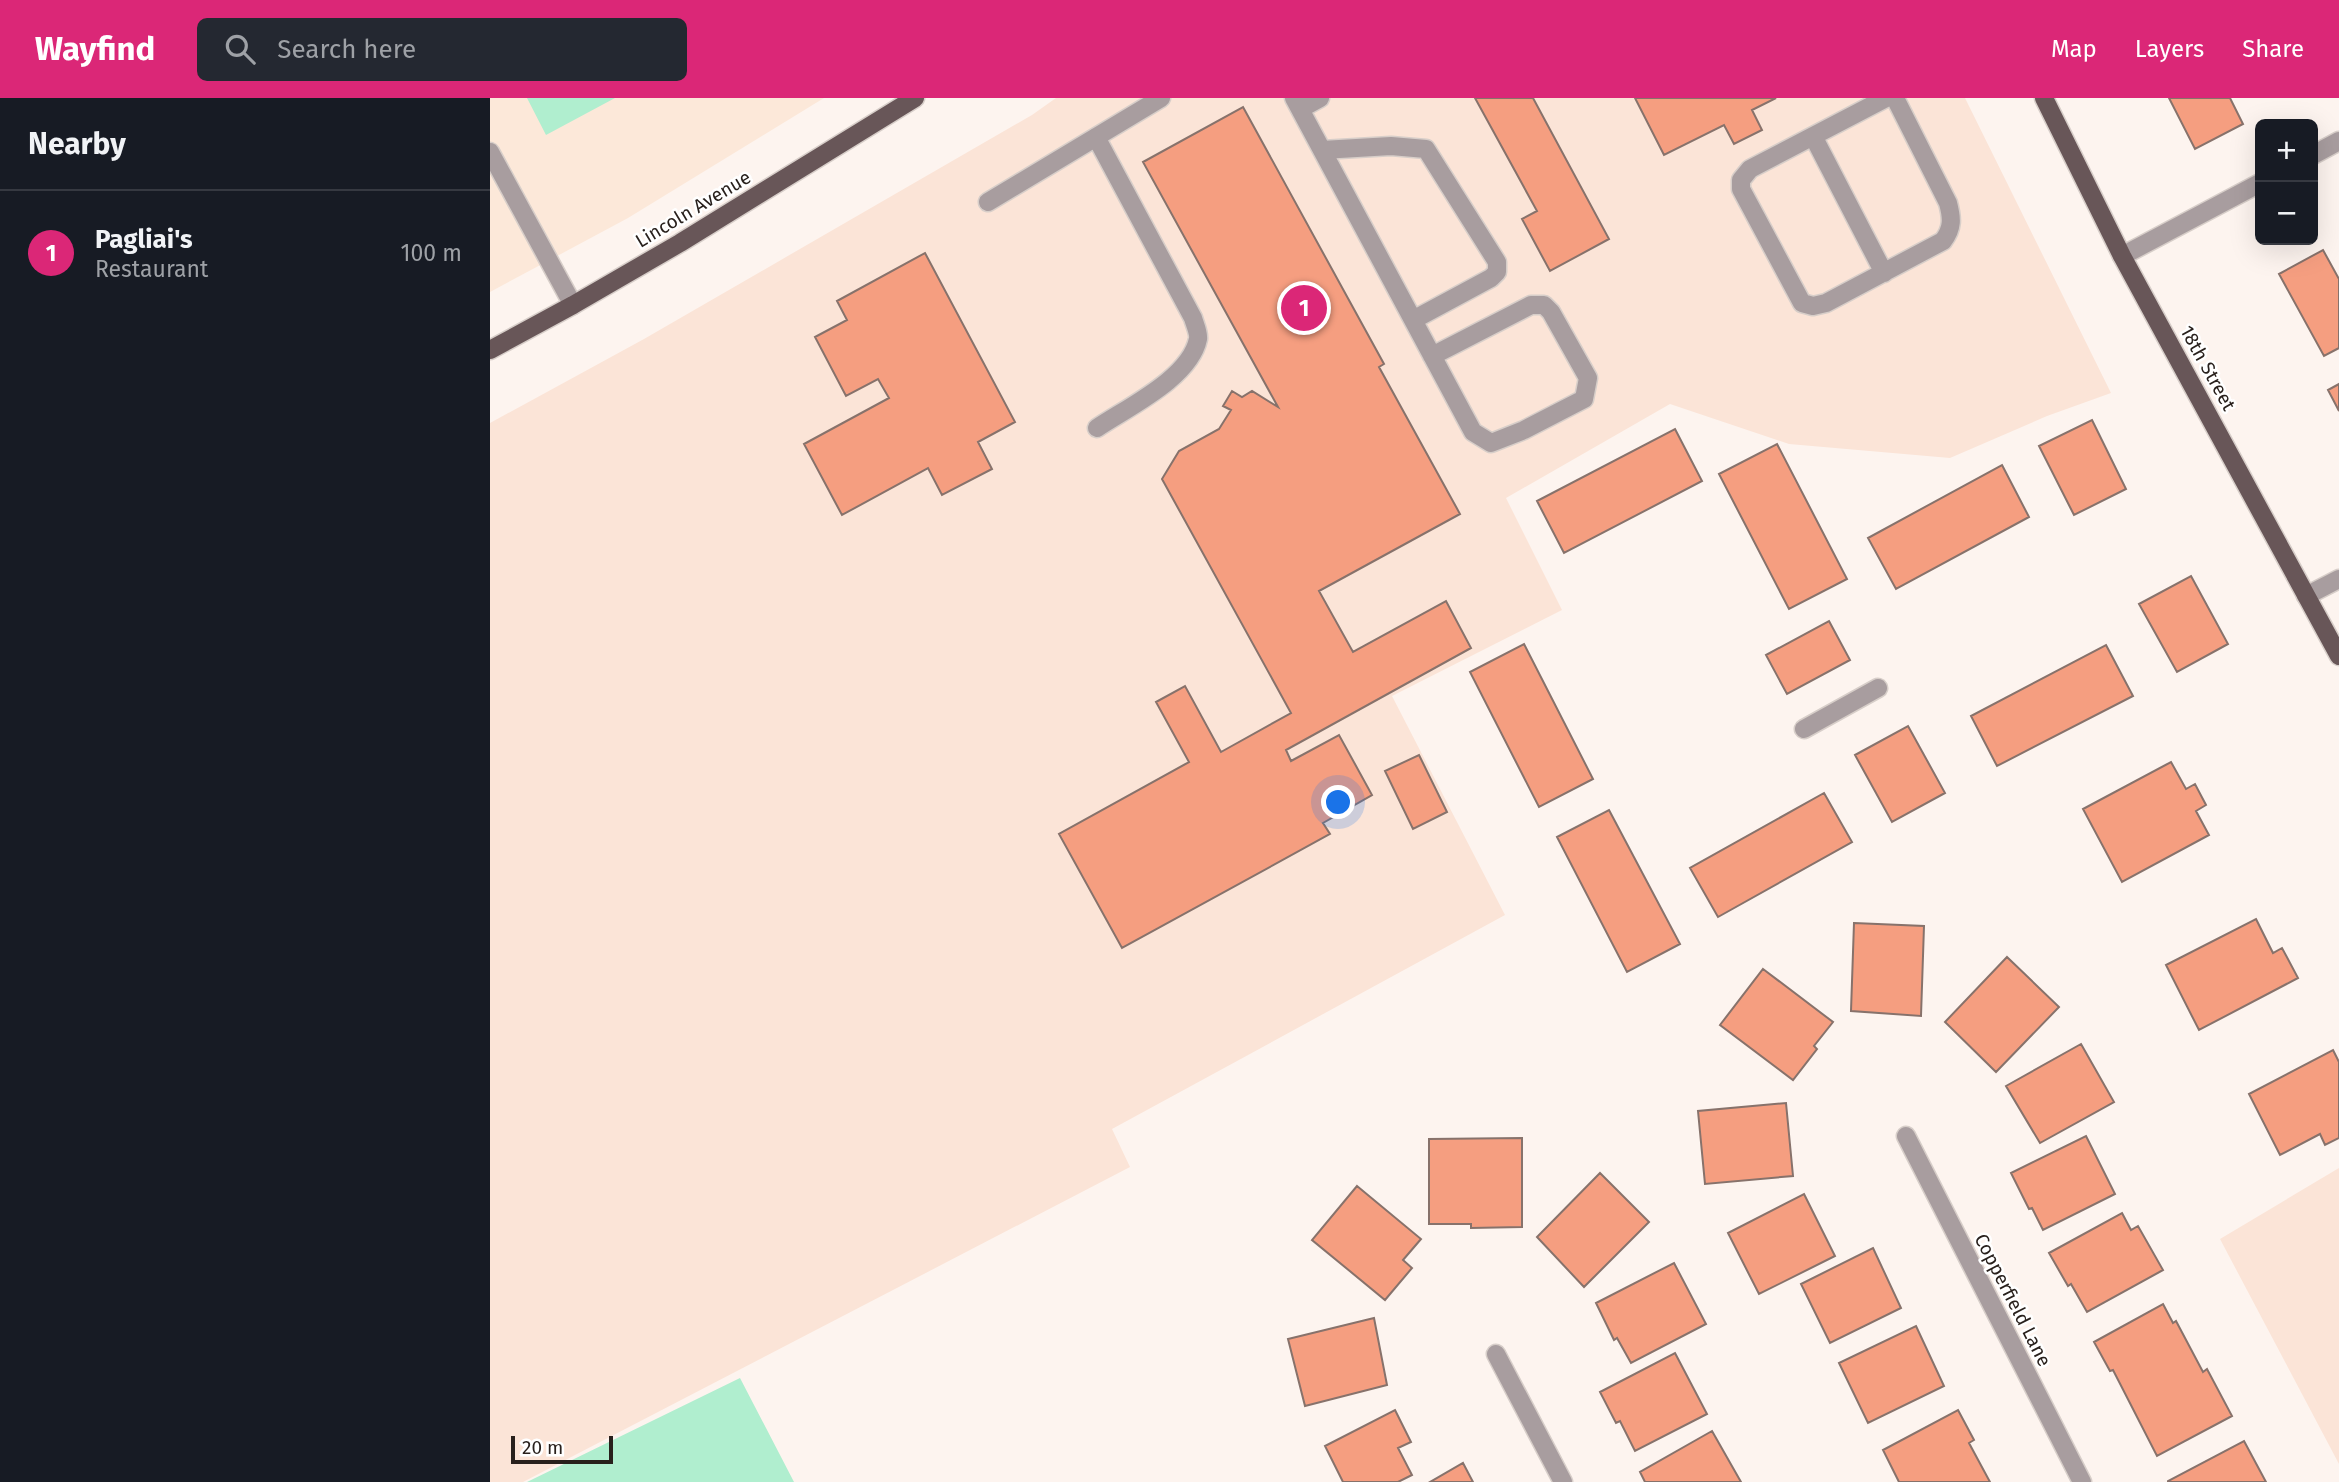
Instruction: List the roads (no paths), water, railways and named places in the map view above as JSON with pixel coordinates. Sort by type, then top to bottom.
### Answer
[{"type":"main road","name":"Lincoln Avenue","points":[[490,350],[680,243],[915,98]]},
{"type":"main road","name":"18th Street","points":[[2044,98],[2122,256],[2339,656]]},
{"type":"street","points":[[988,202],[1161,98]]},
{"type":"street","points":[[1320,98],[1297,103],[1432,356],[1473,432],[1491,443],[1524,430],[1584,399],[1588,378],[1551,312],[1544,305],[1531,305],[1432,356]]},
{"type":"street","points":[[1886,98],[1750,169],[1741,180],[1741,189],[1802,303],[1813,306],[1826,303],[1943,241],[1951,231],[1948,203],[1895,98]]},
{"type":"street","points":[[1812,136],[1884,273]]},
{"type":"street","points":[[1097,137],[1193,318],[1199,337],[1191,357],[1172,379],[1097,428]]},
{"type":"street","points":[[2318,152],[2339,141]]},
{"type":"street","points":[[1322,150],[1391,146],[1426,149],[1497,262],[1497,272],[1491,278],[1413,320]]},
{"type":"street","points":[[490,152],[573,305]]},
{"type":"street","points":[[2122,256],[2255,186]]},
{"type":"street","points":[[2306,596],[2339,579]]},
{"type":"street","points":[[1804,729],[1878,688]]},
{"type":"street","name":"Copperfield Lane","points":[[1906,1136],[2082,1482]]},
{"type":"street","points":[[1496,1354],[1563,1482]]},
{"type":"place","name":"Pagliai's","points":[[1304,308]]}]
